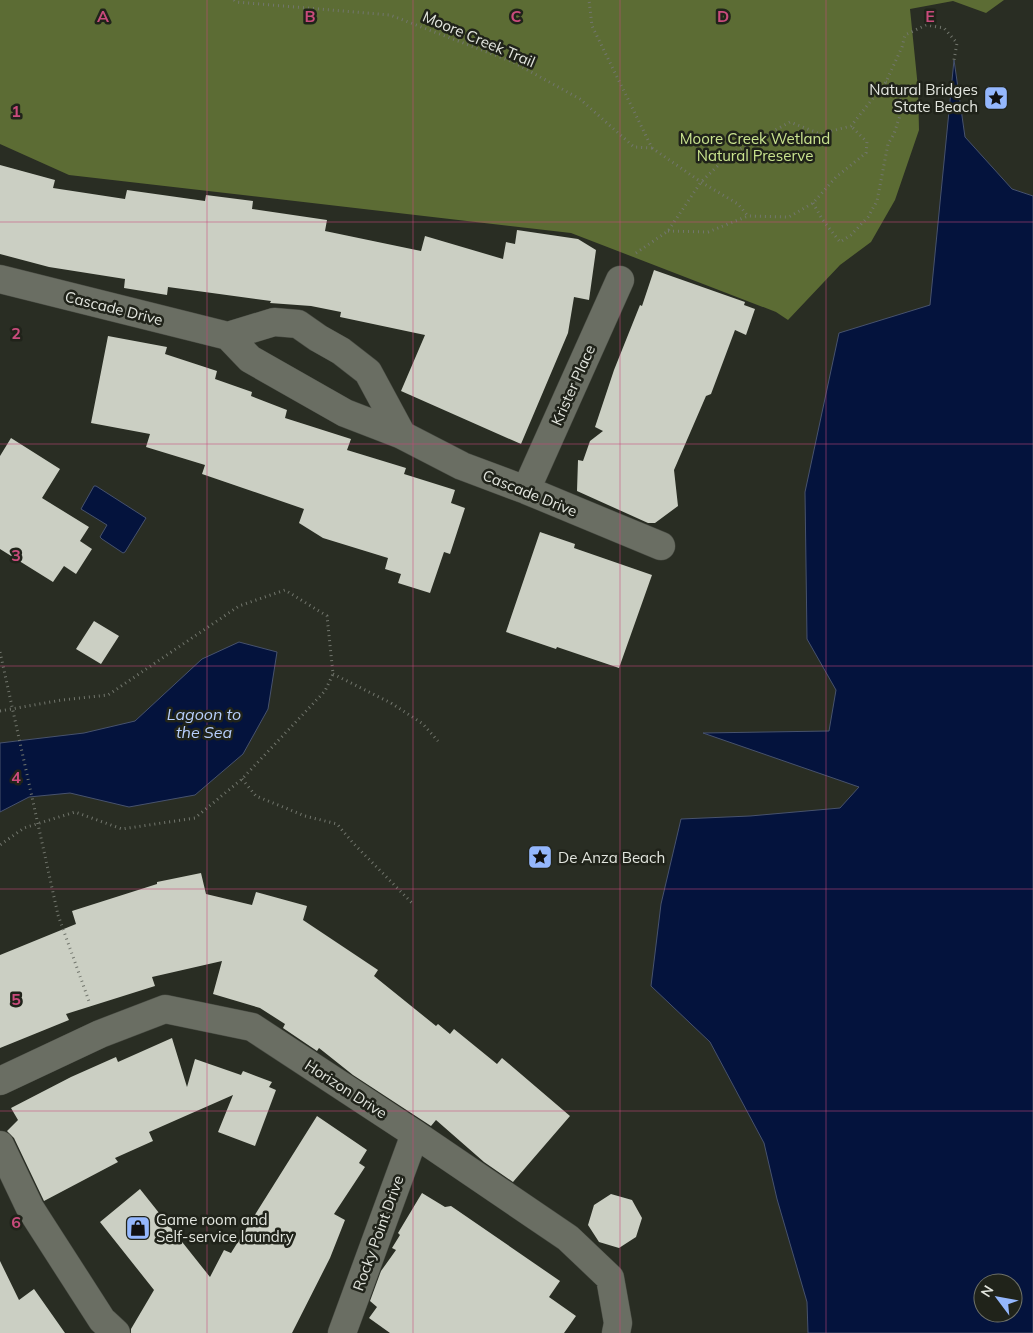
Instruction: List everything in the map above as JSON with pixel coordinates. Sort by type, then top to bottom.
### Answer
[{"type":"street","name":"Cascade Drive","points":[[0,279],[228,336],[250,359],[345,413],[402,435],[462,466],[526,490],[661,546]]},
{"type":"street","name":"Krister Place","points":[[526,490],[620,280]]},
{"type":"street","points":[[228,336],[274,322],[298,324],[341,351],[368,372],[402,435]]},
{"type":"street","name":"Horizon Drive","points":[[0,1081],[100,1034],[165,1009],[252,1027],[415,1134],[568,1238],[610,1278],[618,1323],[616,1333]]},
{"type":"street","name":"Rocky Point Drive","points":[[342,1333],[415,1134]]},
{"type":"street","points":[[0,1145],[30,1208],[102,1320],[116,1333]]},
{"type":"path","name":"Moore Creek Trail","points":[[234,0],[236,2],[390,15],[513,62],[580,99],[634,147],[652,148]]},
{"type":"path","points":[[589,0],[592,26],[652,148],[701,182],[738,204],[748,216]]},
{"type":"path","points":[[620,280],[633,255],[668,231],[701,182],[729,154],[790,122],[820,134],[851,126],[886,82],[906,35],[926,24],[944,28],[957,43],[954,60]]},
{"type":"path","points":[[813,203],[822,219],[840,242],[851,235],[868,217],[877,201],[888,144],[894,134],[903,106],[899,98],[897,86],[886,82]]},
{"type":"path","points":[[668,231],[708,232],[748,216],[789,216],[813,203],[836,177],[866,153],[868,142],[851,126]]},
{"type":"path","points":[[0,711],[62,700],[108,695],[239,606],[285,590],[326,616],[333,674],[325,691],[242,779],[195,818],[122,829],[75,812],[24,828],[0,845]]},
{"type":"path","points":[[0,652],[58,915],[100,1034]]},
{"type":"path","points":[[333,674],[391,703],[423,724],[438,741]]},
{"type":"path","points":[[242,779],[256,796],[305,816],[337,824],[413,904]]},
{"type":"green space","name":"Moore Creek Wetland Natural Preserve","points":[[0,0],[1004,0],[986,13],[953,1],[910,9],[918,88],[919,130],[895,200],[871,242],[840,265],[788,320],[776,312],[571,233],[69,175],[0,144]]},
{"type":"water","points":[[954,60],[965,137],[1012,189],[1033,196],[1033,1333],[808,1333],[807,1302],[777,1199],[764,1143],[710,1042],[651,986],[661,904],[681,819],[750,816],[840,808],[859,787],[703,733],[829,731],[836,690],[807,639],[805,492],[839,333],[930,305]]},
{"type":"water","points":[[94,486],[146,518],[123,553],[100,537],[107,525],[81,509]]},
{"type":"water","name":"Lagoon to the Sea","points":[[239,642],[277,652],[268,709],[243,754],[195,795],[129,807],[70,793],[29,797],[0,812],[0,743],[84,733],[135,721],[202,659]]},
{"type":"building","points":[[0,165],[55,180],[53,188],[125,199],[127,190],[205,201],[206,195],[253,201],[252,209],[327,220],[325,231],[421,251],[425,236],[503,259],[506,242],[515,244],[517,230],[578,239],[596,250],[589,300],[574,297],[568,333],[521,444],[401,391],[425,335],[340,317],[341,312],[311,306],[270,303],[271,301],[168,287],[167,295],[124,288],[125,279],[49,267],[0,254]]},
{"type":"building","points":[[654,270],[745,302],[744,305],[755,309],[746,335],[735,330],[711,394],[706,396],[674,470],[678,506],[655,523],[648,523],[577,491],[578,460],[583,461],[590,441],[603,431],[595,427],[614,370],[640,305],[642,306]]},
{"type":"building","points":[[108,336],[167,347],[165,354],[217,371],[215,379],[252,392],[251,396],[287,410],[285,418],[351,439],[347,450],[406,468],[404,474],[455,490],[451,503],[465,508],[450,554],[444,552],[430,593],[398,583],[401,574],[385,569],[388,558],[323,538],[299,523],[304,509],[202,474],[205,465],[146,447],[150,434],[91,423]]},
{"type":"building","points":[[11,438],[60,469],[42,498],[89,527],[80,541],[92,549],[76,574],[64,566],[53,582],[0,549],[0,456]]},
{"type":"building","points":[[540,532],[575,544],[574,548],[652,575],[619,668],[506,632]]},
{"type":"building","points":[[94,621],[119,636],[101,664],[76,649]]},
{"type":"building","points":[[201,873],[206,894],[252,905],[256,892],[307,906],[303,920],[378,970],[374,976],[436,1026],[438,1024],[450,1034],[454,1029],[497,1064],[502,1058],[570,1116],[513,1182],[484,1162],[436,1120],[431,1126],[353,1075],[319,1048],[317,1051],[283,1028],[285,1024],[260,1008],[213,994],[222,961],[152,977],[155,986],[66,1014],[69,1020],[0,1048],[0,955],[76,924],[72,911],[157,884],[157,882]]},
{"type":"building","points":[[172,1038],[187,1087],[195,1059],[241,1075],[243,1071],[272,1082],[269,1087],[276,1090],[255,1146],[218,1132],[233,1095],[149,1132],[153,1141],[115,1158],[118,1162],[44,1201],[14,1138],[7,1131],[18,1120],[11,1108],[71,1077],[116,1057],[118,1062]]},
{"type":"building","points":[[317,1116],[367,1150],[359,1163],[365,1167],[334,1214],[345,1220],[330,1258],[292,1333],[131,1333],[131,1329],[154,1290],[100,1222],[140,1189],[210,1277],[224,1250],[231,1253]]},
{"type":"building","points":[[422,1193],[445,1207],[451,1206],[560,1281],[549,1297],[576,1316],[564,1333],[390,1333],[369,1318],[377,1307],[370,1301],[381,1271],[396,1250],[392,1248],[400,1235],[398,1233]]},
{"type":"building","points":[[611,1194],[632,1200],[642,1218],[636,1237],[619,1248],[599,1242],[588,1225],[594,1205]]},
{"type":"building","points":[[0,1261],[19,1300],[34,1289],[65,1333],[0,1333]]},
{"type":"place","name":"Natural Bridges State Beach","points":[[996,98]]},
{"type":"place","name":"De Anza Beach","points":[[540,857]]},
{"type":"place","name":"Game room and Self-service laundry","points":[[138,1228]]}]
